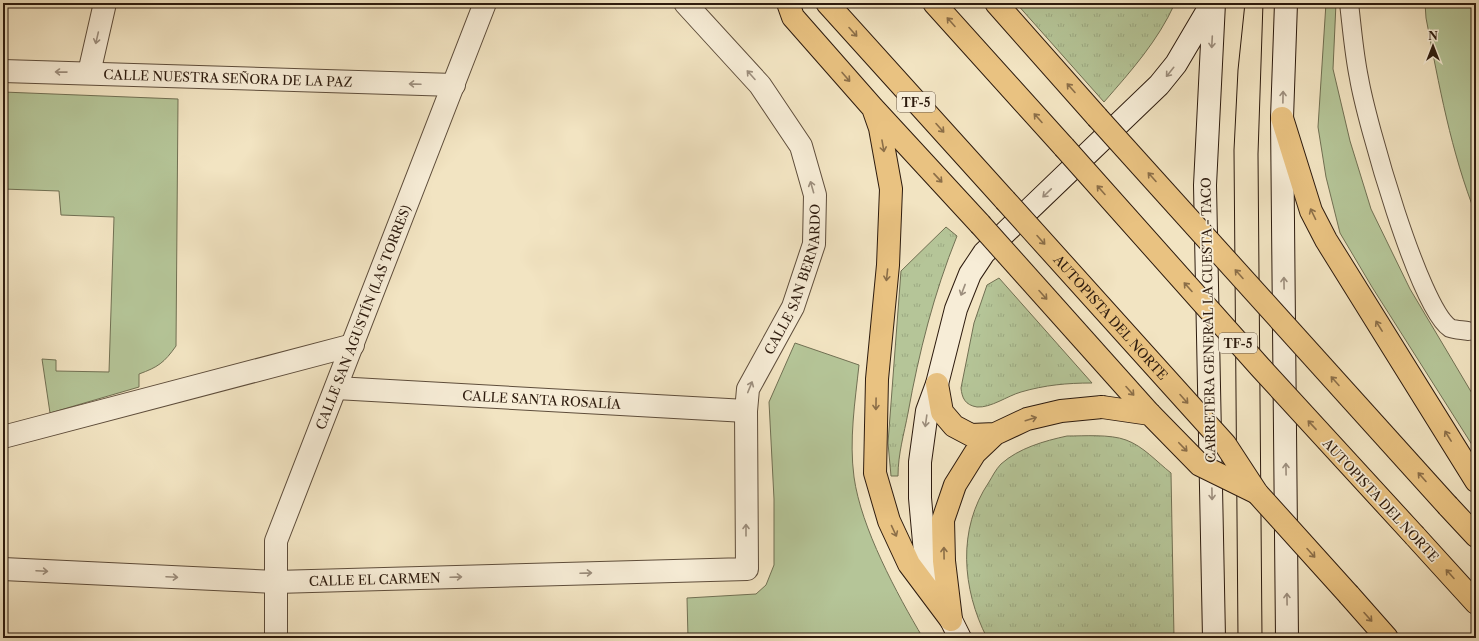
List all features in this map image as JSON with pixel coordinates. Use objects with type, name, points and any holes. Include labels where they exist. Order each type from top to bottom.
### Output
[{"type":"highway","points":[[788,3],[793,17],[1150,414],[1200,465],[1257,492]]},
{"type":"highway","name":"AUTOPISTA DEL NORTE","points":[[827,3],[1225,444],[1257,492],[1388,638]]},
{"type":"highway","name":"AUTOPISTA DEL NORTE","points":[[934,3],[1260,368],[1476,603]]},
{"type":"highway","points":[[996,3],[1097,117],[1476,536]]},
{"type":"highway","points":[[874,108],[880,128],[891,189],[888,265],[877,379],[875,473],[889,522],[909,564],[956,629]]},
{"type":"highway","points":[[1282,118],[1311,211],[1326,240],[1476,481]]},
{"type":"highway","points":[[937,384],[942,412],[954,426],[972,435],[995,434]]},
{"type":"highway","points":[[956,629],[944,561],[944,520],[955,485],[975,453],[995,434],[1027,419],[1061,411],[1102,407],[1150,414]]},
{"type":"street","points":[[89,73],[105,3]]},
{"type":"street","name":"CALLE SAN AGUSTÍN (LAS TORRES)","points":[[276,638],[276,541],[485,3]]},
{"type":"street","name":"CALLE SAN BERNARDO","points":[[685,3],[760,85],[801,146],[815,195],[814,244],[793,307],[748,389],[746,411],[747,569]]},
{"type":"street","points":[[956,629],[925,553],[920,498],[920,462],[927,411],[937,384],[956,308],[970,274],[984,253],[1159,85],[1176,64],[1213,3]]},
{"type":"street","name":"CARRETERA GENERAL LA CUESTA - TACO","points":[[1213,3],[1204,185],[1214,638]]},
{"type":"street","points":[[1286,3],[1282,118],[1287,638]]},
{"type":"street","name":"CALLE NUESTRA SEÑORA DE LA PAZ","points":[[3,71],[454,85]]},
{"type":"street","points":[[3,437],[353,345]]},
{"type":"street","name":"CALLE SANTA ROSALÍA","points":[[336,388],[746,411]]},
{"type":"street","name":"CALLE EL CARMEN","points":[[3,569],[276,582],[747,569]]},
{"type":"lane","points":[[1349,3],[1359,79],[1390,195],[1409,248],[1428,296],[1442,318],[1451,328],[1468,332]]},
{"type":"green space","points":[[1016,3],[1175,3],[1161,30],[1152,43],[1104,102]]},
{"type":"green space","points":[[1326,3],[1336,3],[1333,69],[1350,141],[1371,209],[1410,289],[1476,400],[1476,451],[1372,287],[1340,233],[1326,177],[1318,127]]},
{"type":"green space","points":[[1425,3],[1476,3],[1476,215],[1459,167],[1446,118],[1426,18]]},
{"type":"green space","points":[[3,92],[178,99],[176,346],[168,357],[160,364],[139,374],[139,387],[50,413],[42,359],[56,360],[56,371],[109,372],[114,217],[61,215],[59,191],[3,189]]},
{"type":"green space","points":[[946,227],[957,236],[941,279],[922,345],[899,460],[898,476],[891,476],[888,443],[901,271]]},
{"type":"green space","points":[[999,278],[1092,383],[1047,386],[1021,392],[988,406],[982,407],[973,406],[967,403],[962,395],[961,388],[974,323],[987,285]]},
{"type":"green space","points":[[795,343],[859,365],[853,421],[852,449],[854,477],[858,497],[872,539],[881,560],[923,638],[688,638],[687,598],[756,594],[766,585],[774,565],[774,499],[769,402]]},
{"type":"green space","points":[[1067,436],[1105,436],[1126,440],[1144,450],[1171,473],[1174,638],[987,638],[972,600],[968,580],[968,539],[972,519],[979,500],[997,468],[1008,458],[1032,446]]},
{"type":"tram line","points":[[1238,638],[1234,150],[1238,70],[1245,3]]},
{"type":"tram line","points":[[1262,638],[1258,154],[1263,3]]}]
